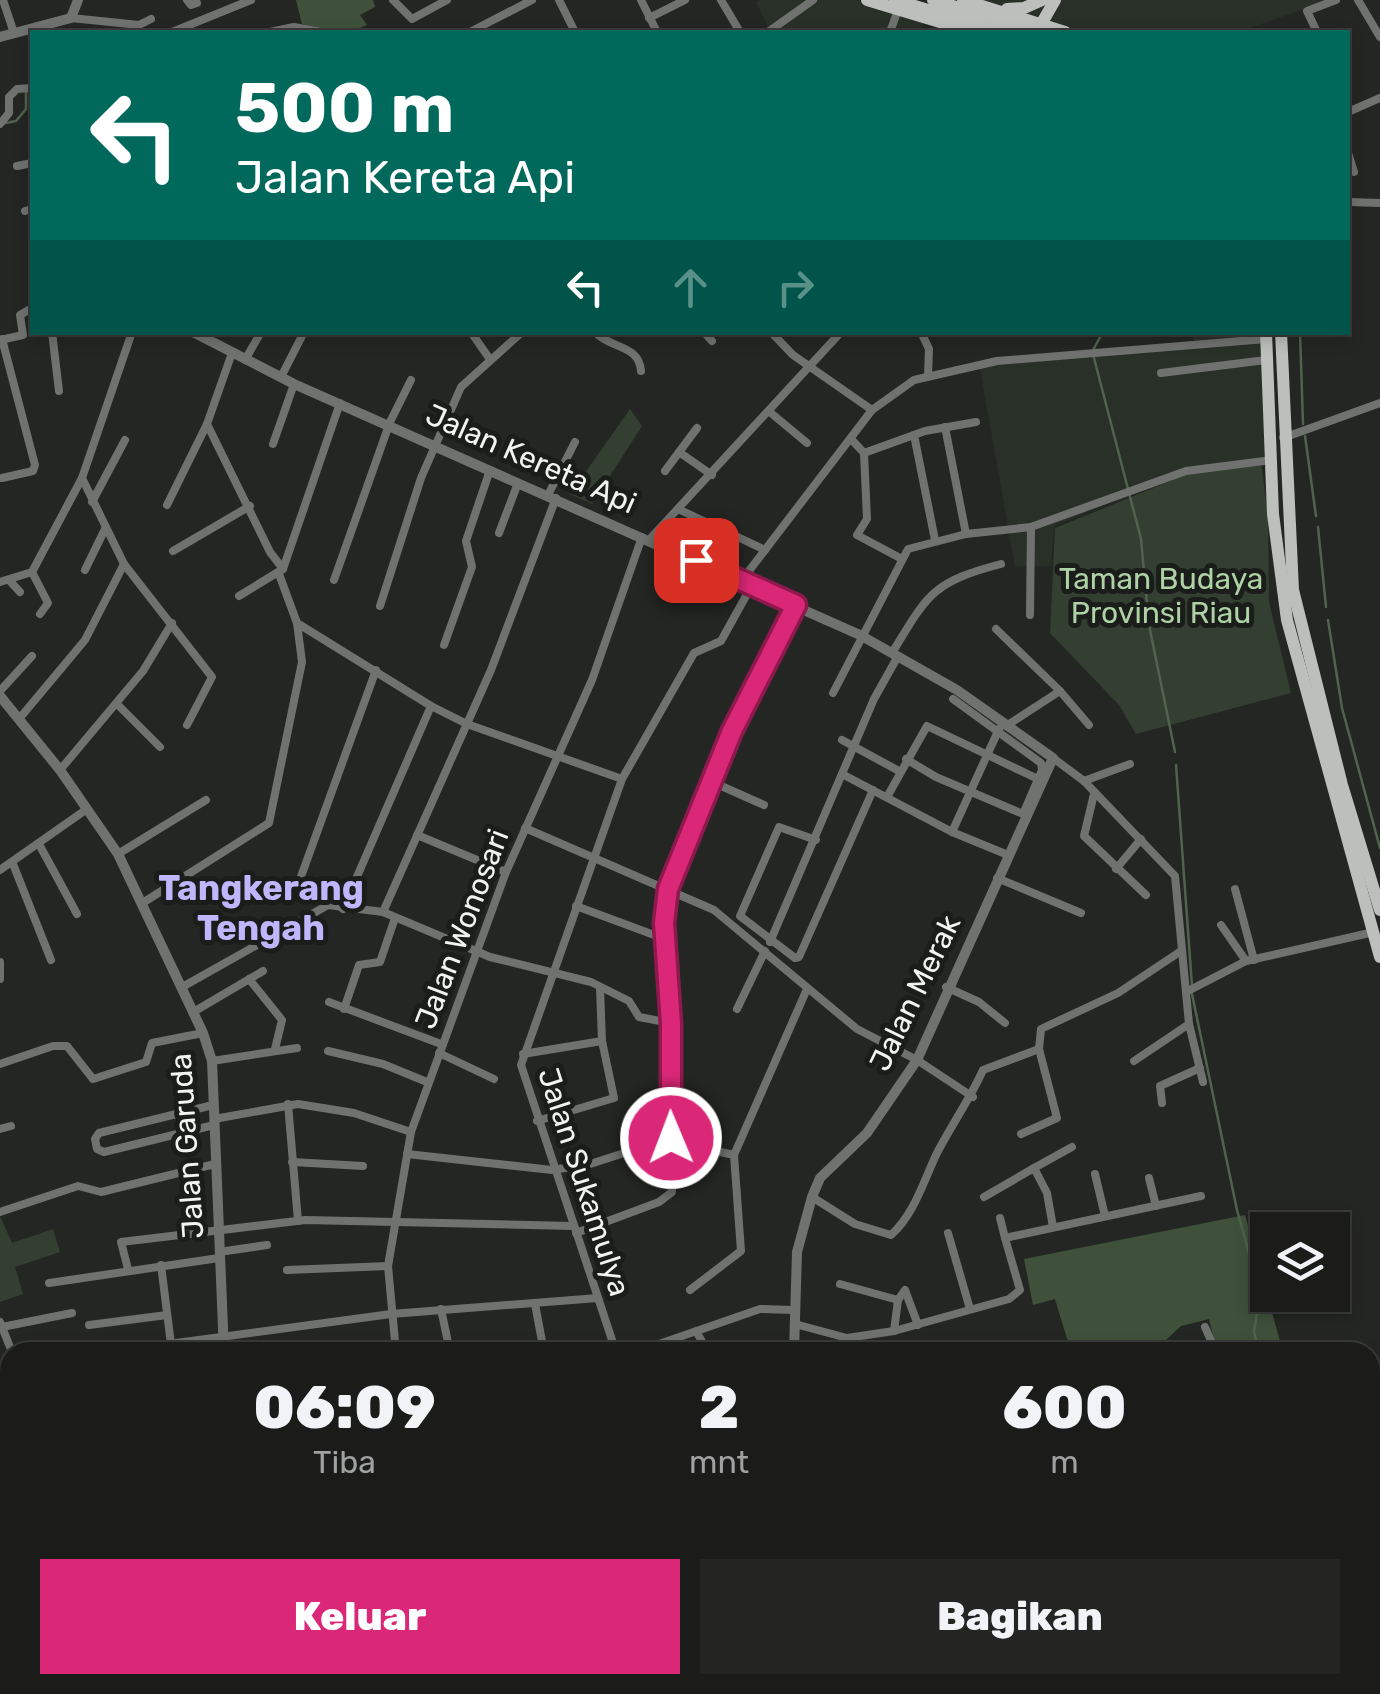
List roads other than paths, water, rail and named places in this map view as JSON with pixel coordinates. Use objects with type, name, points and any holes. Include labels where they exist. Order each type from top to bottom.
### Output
[{"type":"main road","points":[[867,0],[993,30]]},
{"type":"main road","points":[[934,0],[1034,28]]},
{"type":"main road","points":[[956,27],[982,30],[990,24],[989,16],[970,9],[964,0]]},
{"type":"main road","points":[[964,0],[1024,8],[1043,0]]},
{"type":"main road","points":[[1034,28],[1043,0]]},
{"type":"main road","points":[[1034,28],[1055,0]]},
{"type":"main road","points":[[1063,0],[1056,16],[1063,30]]},
{"type":"main road","points":[[986,4],[1034,28]]},
{"type":"main road","points":[[897,5],[966,30]]},
{"type":"main road","points":[[1281,335],[1289,556],[1299,617],[1380,910]]},
{"type":"main road","points":[[1266,336],[1273,514],[1287,620],[1380,958]]},
{"type":"street","points":[[2,0],[14,33]]},
{"type":"street","points":[[69,30],[78,0]]},
{"type":"street","points":[[176,30],[227,6],[251,0]]},
{"type":"street","points":[[393,0],[412,19],[447,0]]},
{"type":"street","points":[[474,30],[532,0]]},
{"type":"street","points":[[560,0],[574,30]]},
{"type":"street","points":[[641,0],[656,30]]},
{"type":"street","points":[[650,18],[686,0]]},
{"type":"street","points":[[721,0],[739,30]]},
{"type":"street","points":[[771,30],[813,0]]},
{"type":"street","points":[[1316,30],[1307,11],[1336,0]]},
{"type":"street","points":[[1358,0],[1380,37]]},
{"type":"street","points":[[891,30],[897,5]]},
{"type":"street","points":[[0,37],[71,18],[139,25],[151,19]]},
{"type":"street","points":[[278,30],[294,26],[313,30]]},
{"type":"street","points":[[0,124],[9,113],[8,97],[18,89],[30,88]]},
{"type":"street","points":[[1350,110],[1380,98]]},
{"type":"street","points":[[1350,159],[1354,172]]},
{"type":"street","points":[[17,166],[30,164]]},
{"type":"street","points":[[1350,202],[1380,203]]},
{"type":"street","points":[[2,478],[33,471],[35,465],[1,340],[23,335],[20,314],[30,309]]},
{"type":"street","points":[[52,335],[59,391]]},
{"type":"street","points":[[5,581],[32,572],[82,478],[131,335]]},
{"type":"street","name":"Jalan Kereta Api","points":[[197,335],[294,384],[390,422],[860,635],[1052,758]]},
{"type":"street","points":[[210,344],[217,335]]},
{"type":"street","points":[[245,360],[259,335]]},
{"type":"street","points":[[281,377],[302,335]]},
{"type":"street","points":[[474,335],[489,358]]},
{"type":"street","points":[[380,606],[436,445],[461,387],[518,335]]},
{"type":"street","points":[[598,335],[627,348],[639,360],[641,371]]},
{"type":"street","points":[[707,335],[712,341]]},
{"type":"street","points":[[775,335],[872,410]]},
{"type":"street","points":[[646,538],[680,510],[772,413],[839,335]]},
{"type":"street","points":[[922,335],[930,349],[928,375]]},
{"type":"street","name":"Jalan Sukamulya","points":[[613,1342],[520,1065],[622,779],[694,653],[721,641],[765,550],[872,410],[901,387],[928,375],[998,362],[1266,336]]},
{"type":"street","points":[[167,505],[208,424],[232,354]]},
{"type":"street","points":[[1161,373],[1266,360]]},
{"type":"street","points":[[334,580],[390,422],[411,380]]},
{"type":"street","points":[[273,444],[294,384]]},
{"type":"street","points":[[1284,438],[1380,402]]},
{"type":"street","points":[[239,596],[281,572],[340,403]]},
{"type":"street","points":[[772,413],[807,443]]},
{"type":"street","points":[[864,454],[914,435],[976,422]]},
{"type":"street","points":[[144,902],[268,823],[302,662],[297,624],[281,572],[208,424]]},
{"type":"street","points":[[665,471],[697,428]]},
{"type":"street","points":[[945,428],[966,534]]},
{"type":"street","points":[[914,435],[935,540]]},
{"type":"street","points":[[851,439],[864,454],[867,519],[858,536],[900,558]]},
{"type":"street","points":[[92,502],[124,440]]},
{"type":"street","points":[[384,912],[467,724],[575,442]]},
{"type":"street","points":[[679,452],[712,475]]},
{"type":"street","points":[[833,692],[908,549],[966,534],[1030,527],[1216,464],[1272,460]]},
{"type":"street","points":[[444,646],[472,567],[466,541],[490,470]]},
{"type":"street","points":[[82,478],[124,564],[220,686]]},
{"type":"street","points":[[499,533],[518,482]]},
{"type":"street","points":[[173,551],[250,506]]},
{"type":"street","points":[[680,510],[765,550]]},
{"type":"street","points":[[1030,527],[1030,615]]},
{"type":"street","points":[[86,570],[105,529]]},
{"type":"street","name":"Jalan Wonosari","points":[[395,1342],[388,1266],[411,1132],[426,1082],[506,872],[592,680],[646,538]]},
{"type":"street","points":[[18,720],[85,640],[124,564]]},
{"type":"street","points":[[770,942],[895,654],[922,604],[956,576],[1000,564]]},
{"type":"street","points":[[32,572],[48,603],[40,614]]},
{"type":"street","points":[[5,581],[20,592]]},
{"type":"street","points":[[128,1270],[121,1242],[298,1221],[395,1220],[574,1230],[668,1197],[673,1188],[671,1024],[665,939],[668,889],[710,781],[796,605]]},
{"type":"street","points":[[60,770],[116,704],[172,622]]},
{"type":"street","points":[[297,624],[467,724],[622,779]]},
{"type":"street","points":[[996,629],[1060,691],[1089,726]]},
{"type":"street","points":[[0,694],[32,656]]},
{"type":"street","points":[[376,670],[299,882],[328,905],[384,912],[476,950],[600,988],[629,1001],[639,1017],[671,1024]]},
{"type":"street","points":[[187,725],[212,677]]},
{"type":"street","points":[[952,832],[1003,727],[1060,691]]},
{"type":"street","name":"Jalan Garuda","points":[[0,694],[60,770],[118,854],[203,1032],[212,1061],[223,1342]]},
{"type":"street","points":[[906,759],[1024,814],[1042,768],[1036,756],[1003,727],[954,699]]},
{"type":"street","points":[[116,704],[160,747]]},
{"type":"street","points":[[343,909],[431,706]]},
{"type":"street","points":[[887,798],[927,726],[1038,779]]},
{"type":"street","points":[[842,740],[900,771]]},
{"type":"street","points":[[1052,758],[1084,782],[1176,878],[1189,1024],[1203,1082]]},
{"type":"street","name":"Jalan Merak","points":[[795,1342],[796,1252],[820,1178],[867,1133],[917,1060],[946,987],[1052,758]]},
{"type":"street","points":[[1084,782],[1130,764]]},
{"type":"street","points":[[842,774],[952,832],[1008,854]]},
{"type":"street","points":[[710,781],[764,805]]},
{"type":"street","points":[[816,840],[779,827],[740,916],[770,942],[799,957],[872,790]]},
{"type":"street","points":[[1094,794],[1084,836],[1146,895]]},
{"type":"street","points":[[118,854],[206,800]]},
{"type":"street","points":[[0,870],[40,846],[87,809]]},
{"type":"street","points":[[524,828],[714,910],[858,1029],[917,1060],[973,1097]]},
{"type":"street","points":[[417,834],[506,872]]},
{"type":"street","points":[[1116,870],[1141,839]]},
{"type":"street","points":[[40,846],[77,914]]},
{"type":"street","points":[[13,864],[50,960]]},
{"type":"street","points":[[997,878],[1081,914]]},
{"type":"street","points":[[1235,889],[1250,960]]},
{"type":"street","points":[[184,986],[328,905]]},
{"type":"street","points":[[576,906],[665,939]]},
{"type":"street","points":[[344,1009],[359,965],[380,962],[395,918]]},
{"type":"street","points":[[1221,925],[1250,960]]},
{"type":"street","points":[[1186,992],[1250,960],[1374,932]]},
{"type":"street","points":[[737,1009],[765,951]]},
{"type":"street","points":[[1021,1134],[1057,1118],[1039,1049],[1042,1028],[1118,993],[1181,951]]},
{"type":"street","points":[[0,962],[0,979]]},
{"type":"street","points":[[195,1011],[263,972]]},
{"type":"street","points":[[250,980],[282,1020],[275,1048]]},
{"type":"street","points":[[946,987],[979,1002],[1005,1023]]},
{"type":"street","points":[[537,1121],[614,1098],[602,1041],[600,988]]},
{"type":"street","points":[[690,1290],[741,1251],[734,1156],[807,988]]},
{"type":"street","points":[[329,1002],[440,1049],[494,1079]]},
{"type":"street","points":[[1134,1062],[1189,1024]]},
{"type":"street","points":[[0,1064],[53,1046],[67,1046],[93,1078],[146,1062],[152,1042],[203,1032]]},
{"type":"street","points":[[523,1054],[602,1041]]},
{"type":"street","points":[[212,1061],[275,1048],[297,1048]]},
{"type":"street","points":[[812,1197],[855,1224],[891,1235],[907,1215],[939,1149],[973,1097],[986,1068],[1039,1049]]},
{"type":"street","points":[[328,1051],[383,1064],[426,1082]]},
{"type":"street","points":[[1162,1103],[1160,1086],[1200,1068]]},
{"type":"street","points":[[214,1105],[99,1132],[94,1138],[97,1149],[104,1152],[288,1104],[354,1113],[411,1132]]},
{"type":"street","points":[[288,1104],[298,1221]]},
{"type":"street","points":[[0,1130],[11,1126]]},
{"type":"street","points":[[407,1154],[552,1170],[590,1164],[671,1138]]},
{"type":"street","points":[[984,1197],[1072,1147]]},
{"type":"street","points":[[672,1155],[708,1149],[734,1156]]},
{"type":"street","points":[[292,1162],[363,1166]]},
{"type":"street","points":[[0,1212],[78,1186],[101,1192],[215,1164]]},
{"type":"street","points":[[1034,1168],[1047,1192],[1054,1227]]},
{"type":"street","points":[[1095,1174],[1105,1216]]},
{"type":"street","points":[[1149,1178],[1156,1206]]},
{"type":"street","points":[[1005,1238],[1202,1196]]},
{"type":"street","points":[[796,1324],[847,1338],[894,1332],[1008,1298],[1020,1290],[1000,1218]]},
{"type":"street","points":[[948,1233],[970,1309]]},
{"type":"street","points":[[49,1284],[267,1245]]},
{"type":"street","points":[[161,1265],[171,1342]]},
{"type":"street","points":[[288,1270],[388,1266]]},
{"type":"street","points":[[840,1284],[898,1300]]},
{"type":"street","points":[[894,1332],[902,1291],[908,1291],[918,1325]]},
{"type":"street","points":[[188,1342],[392,1314],[598,1298]]},
{"type":"street","points":[[535,1304],[542,1342]]},
{"type":"street","points":[[441,1309],[448,1342]]},
{"type":"street","points":[[665,1342],[760,1310],[794,1310]]},
{"type":"street","points":[[4,1342],[1,1325],[72,1312]]},
{"type":"street","points":[[89,1325],[167,1315]]},
{"type":"street","points":[[1206,1327],[1212,1342]]},
{"type":"street","points":[[696,1331],[702,1342]]},
{"type":"waterway","points":[[6,123],[16,121],[26,109],[26,93]]},
{"type":"waterway","points":[[1093,350],[1101,335]]},
{"type":"waterway","points":[[1300,335],[1303,424]]},
{"type":"waterway","points":[[1094,358],[1141,539],[1149,625],[1175,752]]},
{"type":"waterway","points":[[1305,436],[1316,516]]},
{"type":"waterway","points":[[1318,527],[1326,607]]},
{"type":"waterway","points":[[1328,620],[1342,708],[1380,848]]},
{"type":"waterway","points":[[1176,765],[1192,986]]},
{"type":"waterway","points":[[1192,994],[1237,1210],[1260,1293],[1254,1332],[1256,1342]]},
{"type":"district","name":"Tangkerang Tengah","points":[[261,908]]},
{"type":"park label","name":"Taman Budaya Provinsi Riau","points":[[1161,596]]}]
